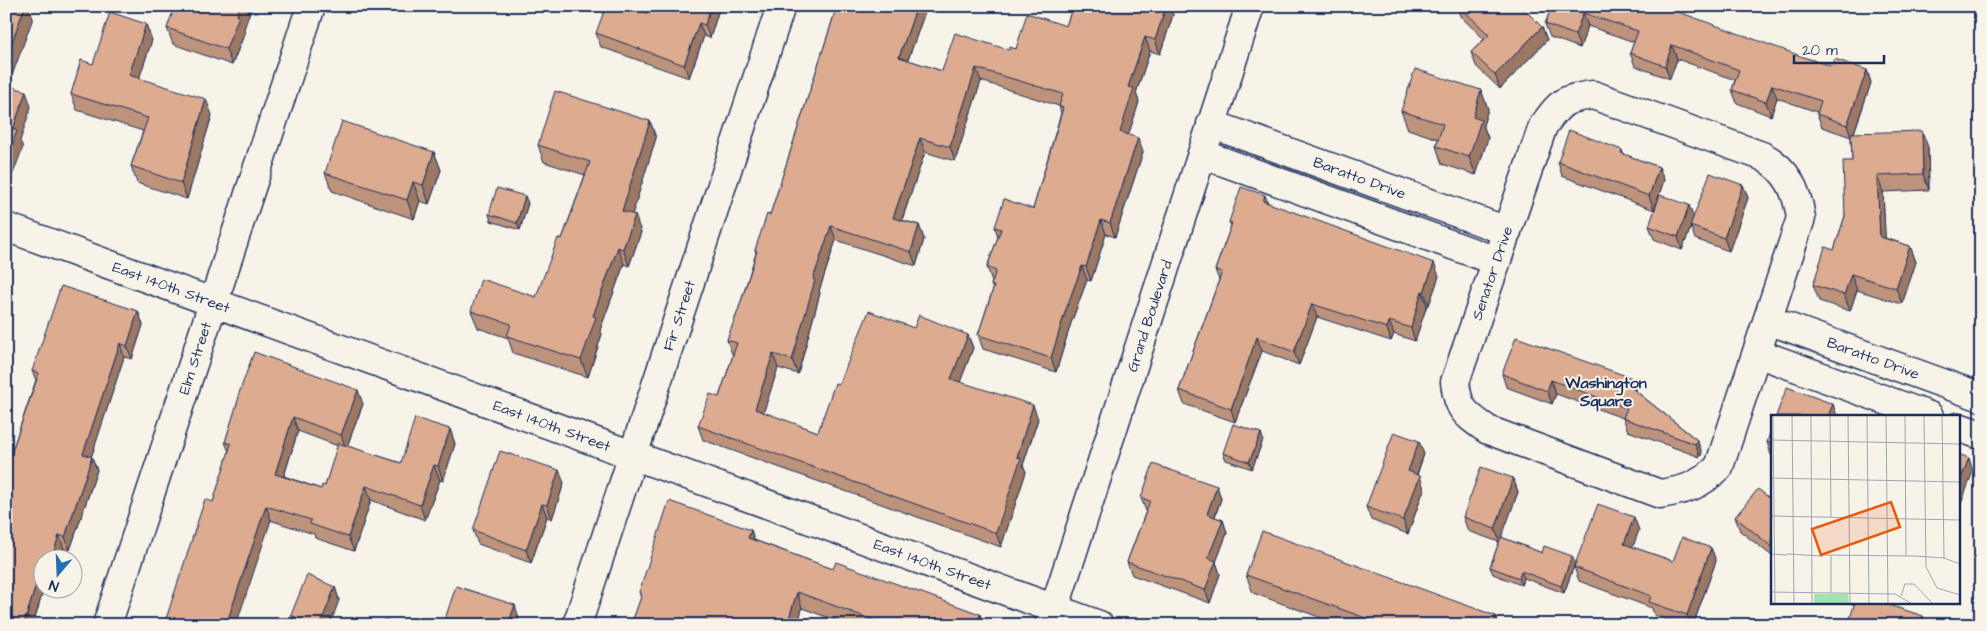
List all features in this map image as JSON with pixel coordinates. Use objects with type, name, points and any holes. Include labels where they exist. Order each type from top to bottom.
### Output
[{"type":"street","name":"Elm Street","points":[[107,625],[311,6]]},
{"type":"street","name":"Fir Street","points":[[577,625],[781,6]]},
{"type":"street","name":"Grand Boulevard","points":[[1052,617],[1250,6]]},
{"type":"street","name":"Senator Drive","points":[[1593,95],[1762,156],[1774,162],[1786,175],[1798,199],[1801,218],[1719,467],[1708,478],[1688,490],[1660,494],[1488,430],[1472,418],[1457,402],[1455,382],[1507,231],[1543,126],[1558,106],[1569,98],[1593,95]]},
{"type":"street","name":"Baratto Drive","points":[[1211,124],[1507,231]]},
{"type":"street","name":"Baratto Drive","points":[[1202,154],[1496,261]]},
{"type":"street","name":"East 140th Street","points":[[6,227],[634,455],[1052,617],[1099,625]]},
{"type":"street","name":"Baratto Drive","points":[[1768,320],[1981,397]]},
{"type":"street","points":[[1757,353],[1926,415]]},
{"type":"street","points":[[1960,428],[1981,435]]},
{"type":"building","points":[[6,6],[25,6],[6,59]]},
{"type":"building","points":[[175,6],[240,6],[237,15],[239,16],[226,49],[167,28]]},
{"type":"building","points":[[606,6],[627,6],[647,13],[649,6],[711,6],[705,25],[699,23],[684,65],[596,33]]},
{"type":"building","points":[[837,6],[917,6],[899,57],[942,71],[955,33],[1009,50],[1010,47],[1016,49],[1027,13],[1066,26],[1073,6],[1166,6],[1155,40],[1145,37],[1128,87],[1134,88],[1120,132],[1138,138],[1110,223],[1101,220],[1086,267],[1082,266],[1066,309],[1051,358],[978,335],[994,286],[991,285],[996,271],[987,267],[1001,229],[995,227],[1004,199],[1033,209],[1063,108],[1059,106],[1063,94],[976,68],[950,147],[920,138],[893,218],[919,225],[911,252],[831,226],[813,279],[815,280],[792,360],[773,354],[755,409],[818,432],[835,383],[839,384],[869,311],[914,328],[919,315],[968,335],[951,379],[1033,405],[1017,457],[1021,458],[996,533],[698,426],[710,394],[719,397],[737,343],[727,340],[739,308],[767,214],[770,215]]},
{"type":"building","points":[[1459,6],[1521,6],[1542,27],[1495,75],[1471,52],[1489,35]]},
{"type":"building","points":[[1552,6],[1662,6],[1809,59],[1832,66],[1835,59],[1867,70],[1847,125],[1817,114],[1821,101],[1772,85],[1766,102],[1732,90],[1739,70],[1672,45],[1665,66],[1630,53],[1638,31],[1583,13],[1575,35],[1545,24]]},
{"type":"building","points":[[110,12],[146,24],[129,75],[206,99],[181,183],[131,166],[148,118],[71,94],[81,60],[93,64]]},
{"type":"building","points":[[1415,69],[1481,90],[1473,117],[1481,120],[1469,157],[1436,146],[1443,124],[1401,111]]},
{"type":"building","points":[[6,85],[26,91],[13,129],[17,131],[6,159]]},
{"type":"building","points":[[555,91],[650,121],[622,211],[635,215],[623,249],[618,247],[593,316],[596,317],[581,360],[507,336],[511,324],[471,311],[481,279],[536,297],[558,238],[562,239],[590,162],[538,145]]},
{"type":"building","points":[[342,121],[434,152],[423,185],[413,182],[407,200],[325,173]]},
{"type":"building","points":[[1569,130],[1622,150],[1621,153],[1659,167],[1649,196],[1558,162]]},
{"type":"building","points":[[1922,131],[1923,174],[1877,176],[1880,237],[1910,246],[1896,288],[1851,274],[1844,295],[1813,285],[1825,247],[1834,250],[1845,216],[1843,161],[1852,161],[1851,133]]},
{"type":"building","points":[[1710,173],[1743,185],[1724,238],[1690,226]]},
{"type":"building","points":[[1241,187],[1265,195],[1263,201],[1434,263],[1424,292],[1422,291],[1411,328],[1389,321],[1387,328],[1312,304],[1294,352],[1257,337],[1231,409],[1179,390],[1222,272],[1215,270],[1232,223],[1229,222]]},
{"type":"building","points":[[497,188],[525,196],[517,223],[489,214]]},
{"type":"building","points":[[1660,195],[1689,205],[1678,237],[1649,226]]},
{"type":"building","points":[[61,286],[138,311],[127,346],[120,343],[83,454],[92,457],[65,537],[59,535],[55,548],[32,548],[32,598],[24,624],[6,619],[6,468],[39,373],[32,371]]},
{"type":"building","points":[[1516,337],[1632,378],[1628,385],[1697,440],[1695,444],[1623,418],[1627,408],[1551,380],[1547,391],[1502,374]]},
{"type":"building","points":[[254,352],[358,390],[341,435],[293,417],[275,474],[321,489],[322,485],[325,486],[338,443],[401,463],[415,418],[450,429],[438,466],[434,465],[420,505],[366,486],[348,537],[310,524],[311,520],[266,506],[226,625],[164,625],[205,499],[213,502],[231,444],[225,442],[238,396]]},
{"type":"building","points":[[1787,387],[1833,404],[1828,415],[1776,415]]},
{"type":"building","points":[[1233,424],[1261,433],[1249,462],[1223,453]]},
{"type":"building","points":[[1771,430],[1771,444],[1767,442]]},
{"type":"building","points":[[1394,432],[1419,441],[1408,471],[1420,476],[1403,520],[1366,507]]},
{"type":"building","points":[[500,451],[559,470],[547,505],[542,504],[526,550],[473,530]]},
{"type":"building","points":[[1960,455],[1969,458],[1960,481]]},
{"type":"building","points":[[1153,464],[1217,486],[1207,514],[1223,520],[1208,558],[1216,561],[1205,590],[1127,562],[1150,501],[1141,498]]},
{"type":"building","points":[[1481,467],[1513,478],[1495,529],[1463,517]]},
{"type":"building","points":[[1758,489],[1771,499],[1771,546],[1735,517]]},
{"type":"building","points":[[669,501],[751,530],[748,538],[833,569],[836,562],[980,614],[977,625],[887,625],[797,592],[787,625],[631,625],[642,594],[639,592]]},
{"type":"building","points":[[1598,504],[1634,517],[1624,544],[1673,561],[1682,537],[1711,548],[1687,615],[1649,602],[1651,596],[1574,567]]},
{"type":"building","points":[[1262,531],[1496,616],[1492,625],[1385,625],[1246,575]]},
{"type":"building","points":[[1501,537],[1542,553],[1544,546],[1572,556],[1561,586],[1521,571],[1519,578],[1490,567]]},
{"type":"building","points":[[307,575],[335,587],[320,625],[293,625],[296,617],[291,615]]},
{"type":"building","points":[[456,586],[515,605],[508,625],[443,625]]},
{"type":"building","points":[[1854,604],[1886,604],[1923,616],[1920,625],[1848,625]]},
{"type":"building","points":[[384,619],[404,625],[382,625]]},
{"type":"district","name":"Washington Square","points":[[1606,391]]}]
